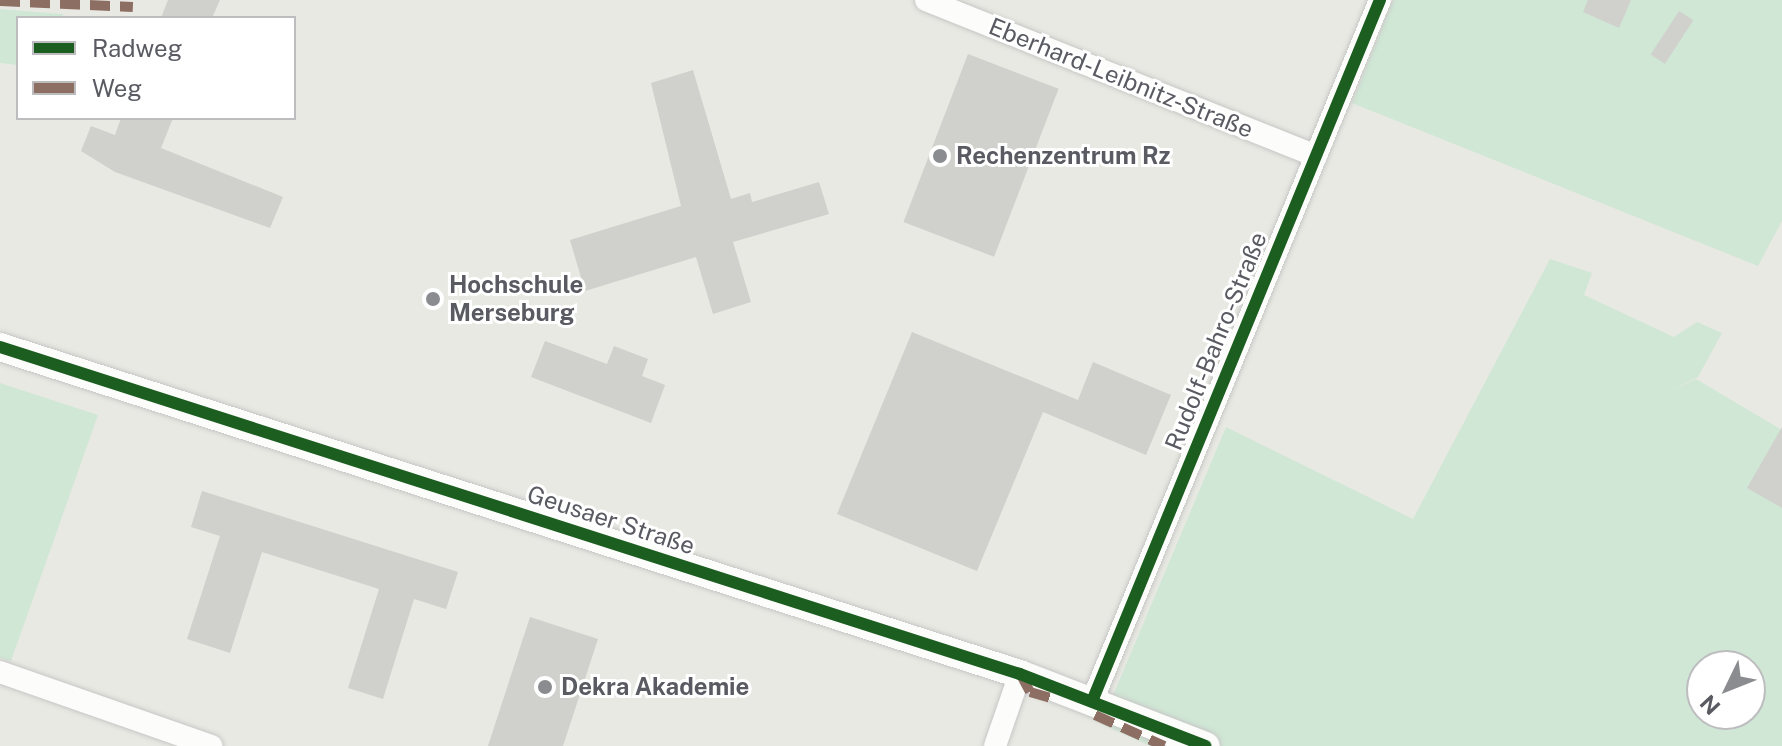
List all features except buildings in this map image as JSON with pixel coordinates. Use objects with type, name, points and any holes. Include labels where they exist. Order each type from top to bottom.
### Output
[{"type":"street","name":"Eberhard-Leibnitz-Straße","points":[[926,0],[1316,156]]},
{"type":"street","name":"Rudolf-Bahro-Straße","points":[[1093,699],[1380,0]]},
{"type":"street","name":"Geusaer Straße","points":[[0,347],[1020,674],[1093,699],[1206,746]]},
{"type":"street","points":[[0,672],[211,746]]},
{"type":"street","points":[[995,746],[1020,674]]},
{"type":"green space","points":[[1393,0],[1782,0],[1782,221],[1758,266],[1352,103]]},
{"type":"green space","points":[[0,9],[63,14],[16,16],[16,65],[0,63]]},
{"type":"green space","points":[[1550,259],[1592,273],[1584,295],[1674,337],[1697,322],[1722,333],[1698,377],[1670,391],[1696,379],[1782,430],[1782,746],[1150,746],[1101,724],[1226,427],[1413,519]]},
{"type":"green space","points":[[0,383],[98,415],[11,661],[0,658]]},
{"type":"marked path","points":[[0,1],[133,7]]},
{"type":"marked path","points":[[1021,675],[1030,692],[1058,700]]},
{"type":"marked path","points":[[1095,715],[1164,746]]},
{"type":"cycle path","points":[[1093,699],[1380,0]]},
{"type":"cycle path","points":[[0,347],[1020,674],[1206,746]]},
{"type":"place","name":"Rechenzentrum Rz","points":[[940,156]]},
{"type":"place","name":"Hochschule Merseburg","points":[[433,299]]},
{"type":"place","name":"Dekra Akademie","points":[[545,687]]}]
